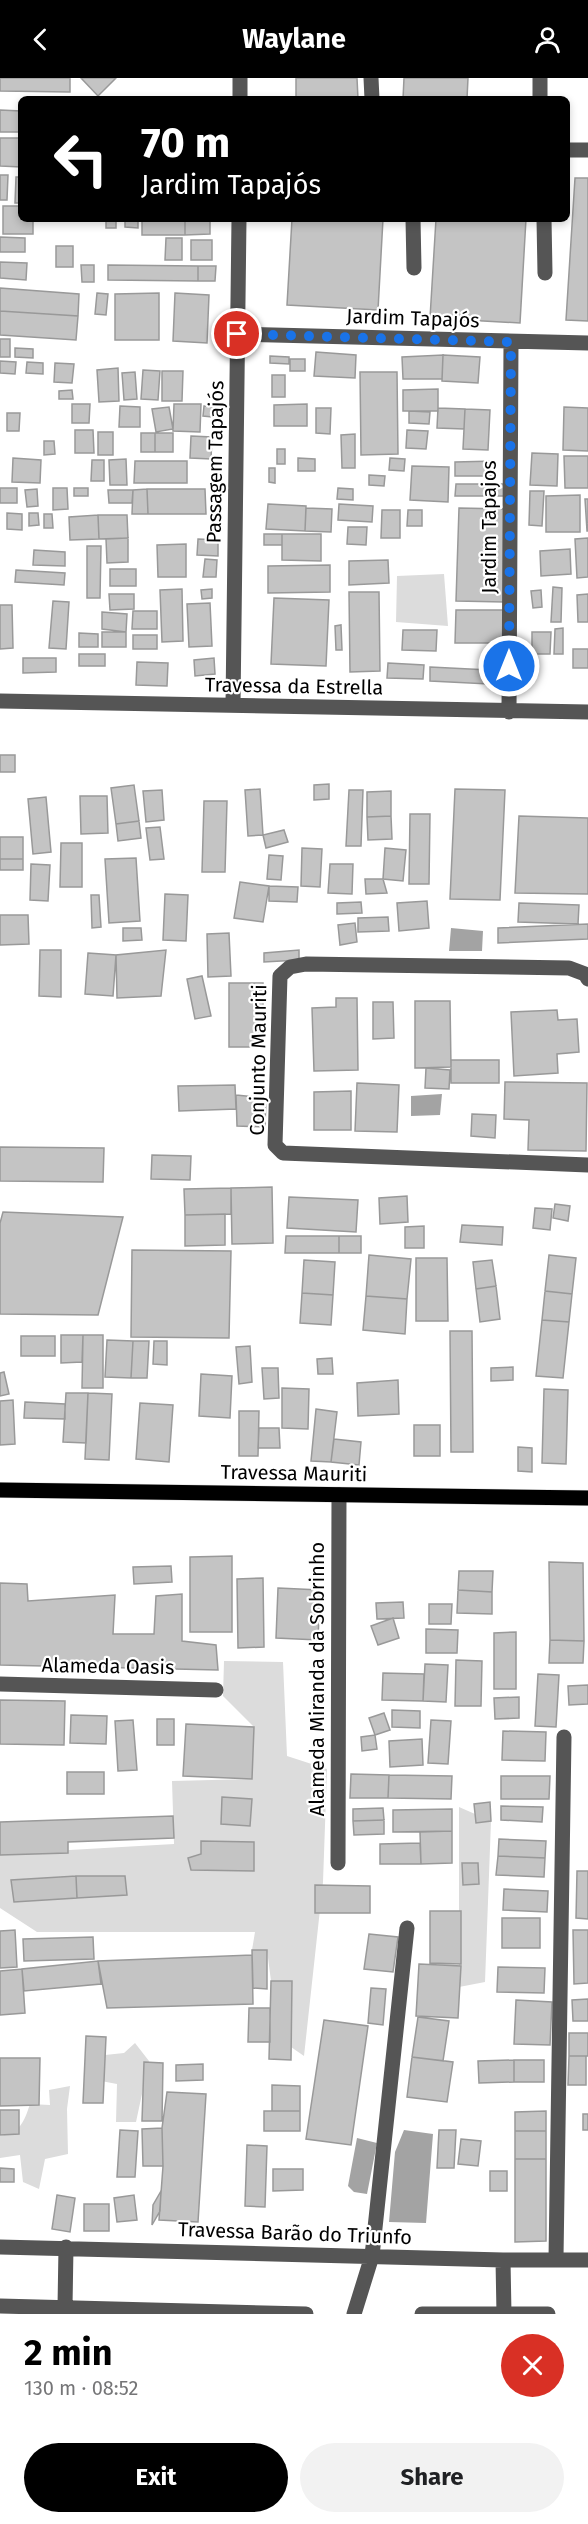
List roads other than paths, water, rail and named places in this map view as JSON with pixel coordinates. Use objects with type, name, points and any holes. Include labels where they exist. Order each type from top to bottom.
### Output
[{"type":"main road","name":"Travessa Mauriti","points":[[0,1490],[588,1498]]},
{"type":"street","points":[[240,78],[240,96]]},
{"type":"street","points":[[371,78],[372,96]]},
{"type":"street","points":[[540,78],[540,96]]},
{"type":"street","points":[[570,150],[588,150]]},
{"type":"street","name":"Passagem Tapajós","points":[[232,705],[239,222]]},
{"type":"street","points":[[413,222],[414,268]]},
{"type":"street","points":[[544,222],[545,273]]},
{"type":"street","name":"Jardim Tapajós","points":[[237,334],[588,343]]},
{"type":"street","name":"Jardim Tapajos","points":[[509,712],[511,342]]},
{"type":"street","name":"Travessa da Estrella","points":[[0,701],[588,712]]},
{"type":"street","name":"Conjunto Mauriti","points":[[588,979],[585,974],[569,968],[306,964],[290,967],[280,976],[276,1145],[283,1153],[588,1165]]},
{"type":"street","name":"Alameda Miranda da Sobrinho","points":[[338,1863],[339,1495]]},
{"type":"street","name":"Alameda Oasis","points":[[0,1684],[216,1690]]},
{"type":"street","points":[[556,2258],[564,1737]]},
{"type":"street","points":[[354,2314],[372,2256],[407,1928]]},
{"type":"street","name":"Travessa Barão do Triunfo","points":[[0,2247],[503,2260],[556,2258],[588,2260]]},
{"type":"street","points":[[64,2307],[66,2247]]},
{"type":"street","points":[[503,2260],[504,2313]]},
{"type":"street","points":[[0,2306],[306,2314]]},
{"type":"street","points":[[422,2314],[548,2314]]}]
